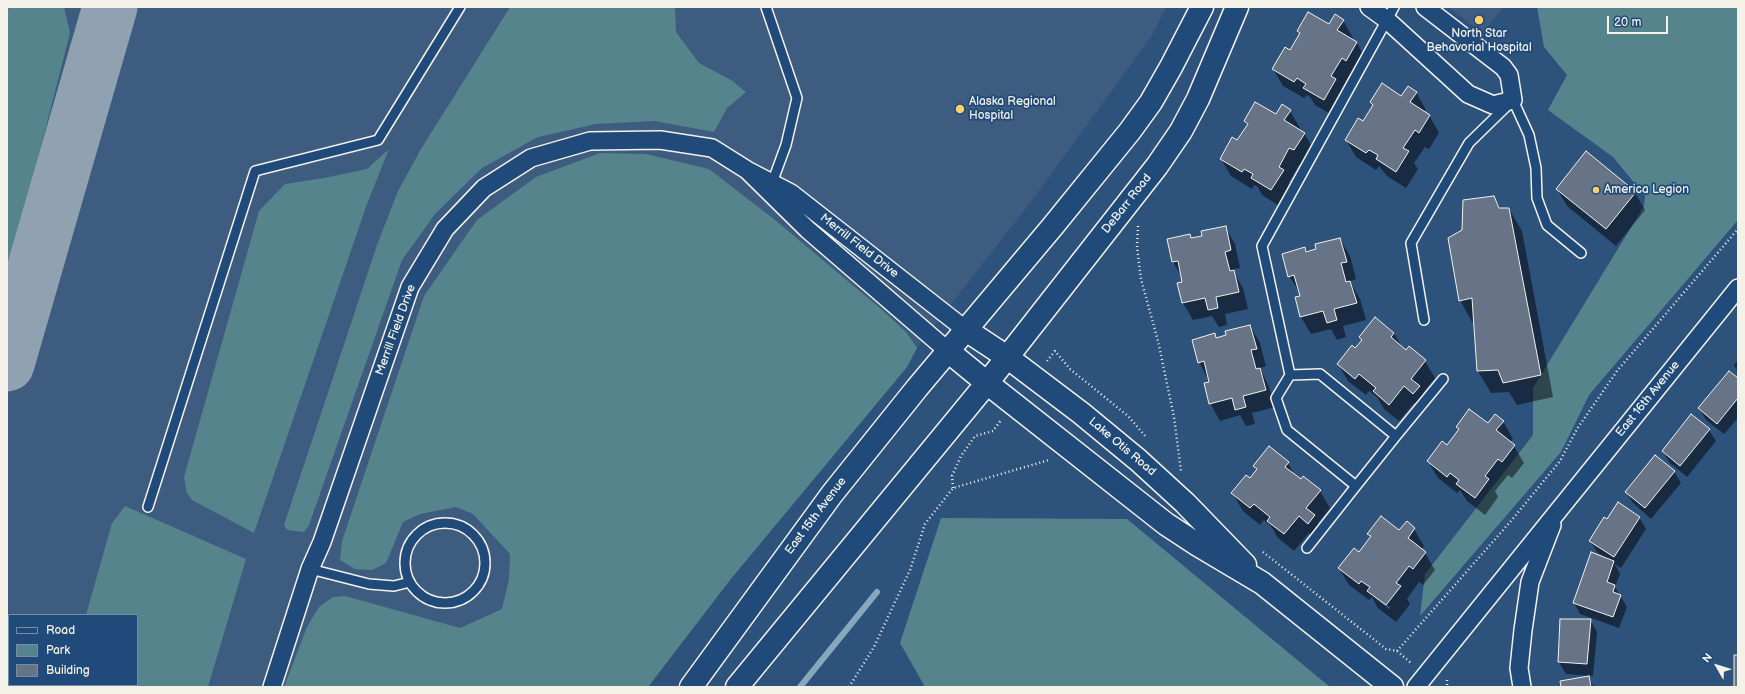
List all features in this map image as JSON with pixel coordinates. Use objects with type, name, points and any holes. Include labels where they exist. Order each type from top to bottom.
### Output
[{"type":"main road","points":[[948,351],[1053,226],[1130,131],[1151,102],[1172,67],[1202,7]]},
{"type":"main road","name":"DeBarr Road","points":[[986,383],[1157,166],[1181,131],[1198,99],[1237,7]]},
{"type":"main road","name":"Lake Otis Road","points":[[966,330],[1007,357],[1081,413],[1138,460],[1185,503],[1262,583],[1392,687]]},
{"type":"main road","name":"Lake Otis Road","points":[[948,351],[986,383],[1166,524],[1262,583]]},
{"type":"main road","name":"East 15th Avenue","points":[[691,687],[832,494],[948,351]]},
{"type":"main road","points":[[737,687],[986,383]]},
{"type":"street","points":[[1369,7],[1391,13],[1468,94],[1492,104],[1513,100],[1509,75],[1503,67],[1425,7]]},
{"type":"street","name":"Merrill Field Drive","points":[[272,687],[310,569],[322,542],[410,287],[445,229],[484,188],[531,158],[590,141],[660,140],[712,148],[747,170],[791,193],[966,330]]},
{"type":"street","name":"Merrill Field Drive","points":[[747,170],[808,230],[948,351]]},
{"type":"street","name":"East 16th Avenue","points":[[1421,681],[1738,288]]},
{"type":"street","name":"East 16th Avenue","points":[[1522,687],[1519,668],[1530,582],[1558,510]]},
{"type":"lane","points":[[148,507],[255,171],[378,140],[460,7]]},
{"type":"lane","points":[[766,7],[796,98],[786,145],[772,183]]},
{"type":"lane","points":[[1356,486],[1287,430],[1276,398],[1290,375],[1262,246],[1391,13]]},
{"type":"lane","points":[[1424,320],[1411,243],[1469,143],[1513,100],[1529,135],[1536,168],[1537,198],[1547,226],[1581,253]]},
{"type":"lane","points":[[1290,375],[1320,374],[1396,436]]},
{"type":"lane","points":[[1307,548],[1396,436],[1444,379]]},
{"type":"lane","points":[[442,523],[462,527],[474,535],[482,547],[486,560],[484,574],[479,586],[465,599],[447,604],[434,602],[418,593],[410,582],[405,564],[407,552],[412,540],[429,527],[442,523]]},
{"type":"lane","points":[[310,569],[369,584],[386,586],[410,582]]},
{"type":"path","points":[[1138,221],[1137,247],[1141,278],[1158,341],[1174,417],[1182,475],[1177,470]]},
{"type":"path","points":[[1397,651],[1511,521],[1555,467],[1577,429],[1617,371],[1738,229]]},
{"type":"path","points":[[1055,351],[1070,369],[1128,416],[1148,439]]},
{"type":"path","points":[[953,488],[952,476],[961,456],[975,436],[993,431]]},
{"type":"path","points":[[849,687],[874,647],[907,577],[925,524],[953,488],[1049,460]]},
{"type":"path","points":[[1260,550],[1386,649],[1397,651],[1421,681]]},
{"type":"shaded area","points":[[7,7],[1166,7],[1151,37],[1030,203],[917,348],[907,367],[730,580],[648,687],[7,687]]},
{"type":"shaded area","name":"North Star Behavorial Hospital","points":[[1448,7],[1504,7],[1482,33]]},
{"type":"green space","points":[[10,7],[64,7],[70,33],[7,280],[7,10]]},
{"type":"green space","points":[[510,7],[675,7],[676,32],[699,63],[731,80],[746,92],[727,108],[714,132],[655,121],[596,124],[538,137],[482,168],[435,214],[402,260],[309,525],[304,532],[287,530],[284,525],[377,245],[398,191],[421,149]]},
{"type":"green space","points":[[1537,7],[1738,7],[1738,220],[1589,395],[1561,452],[1420,616],[1425,574],[1533,435],[1533,388],[1644,206],[1645,196],[1613,157],[1548,110],[1567,75],[1544,47]]},
{"type":"green space","points":[[389,149],[367,204],[254,533],[192,500],[187,493],[184,477],[259,211],[285,184],[367,169]]},
{"type":"green space","points":[[600,153],[646,154],[709,169],[775,220],[881,309],[906,332],[917,348],[907,367],[730,580],[648,687],[284,687],[307,627],[319,607],[333,597],[345,596],[460,628],[502,609],[509,579],[510,554],[473,514],[456,507],[420,514],[403,522],[386,563],[372,570],[355,569],[340,560],[342,541],[424,296],[477,220],[536,177]]},
{"type":"green space","points":[[125,506],[246,559],[208,687],[65,687],[138,686],[138,614],[86,614],[112,523]]},
{"type":"green space","points":[[941,518],[1127,519],[1330,687],[925,687],[900,643]]},
{"type":"building","points":[[1308,12],[1329,24],[1335,14],[1344,20],[1337,30],[1357,42],[1346,61],[1342,58],[1331,76],[1336,79],[1324,100],[1303,88],[1306,84],[1297,78],[1294,82],[1272,69],[1285,47],[1290,50],[1300,33],[1297,31]]},
{"type":"building","points":[[1382,83],[1401,96],[1408,86],[1417,92],[1410,102],[1430,115],[1419,133],[1415,130],[1403,148],[1409,151],[1396,172],[1376,159],[1378,155],[1369,150],[1366,153],[1345,140],[1358,118],[1363,121],[1373,105],[1370,102]]},
{"type":"building","points":[[1255,102],[1276,114],[1282,104],[1291,110],[1284,120],[1305,133],[1294,150],[1289,148],[1279,167],[1284,170],[1271,190],[1251,178],[1253,174],[1244,169],[1242,172],[1220,159],[1232,137],[1237,140],[1248,124],[1244,121]]},
{"type":"building","name":"America Legion","points":[[1586,151],[1636,192],[1606,229],[1556,189]]},
{"type":"building","points":[[1494,196],[1499,208],[1509,208],[1541,375],[1503,383],[1498,370],[1477,371],[1472,298],[1459,301],[1448,238],[1462,230],[1463,200]]},
{"type":"building","points":[[1226,226],[1231,250],[1225,252],[1230,271],[1234,270],[1239,292],[1216,297],[1218,308],[1208,310],[1205,298],[1182,303],[1177,283],[1182,282],[1178,261],[1172,262],[1167,239],[1190,234],[1191,238],[1202,236],[1201,231]]},
{"type":"building","points":[[1340,238],[1347,262],[1341,263],[1346,282],[1350,281],[1357,303],[1334,309],[1337,320],[1327,323],[1323,311],[1300,317],[1295,297],[1300,296],[1294,275],[1288,277],[1282,254],[1305,247],[1306,252],[1316,249],[1315,244]]},
{"type":"building","points":[[1375,317],[1394,333],[1391,337],[1406,350],[1409,346],[1426,360],[1411,379],[1420,386],[1413,394],[1404,386],[1389,405],[1373,391],[1376,388],[1359,374],[1355,379],[1337,364],[1352,345],[1355,348],[1362,340],[1359,337]]},
{"type":"building","points":[[1250,325],[1257,349],[1251,350],[1256,369],[1260,368],[1266,390],[1243,396],[1246,407],[1235,410],[1232,398],[1209,404],[1204,383],[1209,382],[1204,361],[1198,363],[1192,340],[1215,333],[1216,338],[1226,335],[1225,331]]},
{"type":"building","points":[[1729,371],[1738,378],[1738,398],[1717,424],[1698,408]]},
{"type":"building","points":[[1469,409],[1488,423],[1495,414],[1504,421],[1496,430],[1515,445],[1502,462],[1498,459],[1485,476],[1489,479],[1475,498],[1456,484],[1459,480],[1450,473],[1447,477],[1427,461],[1442,441],[1447,445],[1459,429],[1456,427]]},
{"type":"building","points":[[1691,414],[1710,429],[1680,466],[1662,451]]},
{"type":"building","points":[[1269,446],[1289,462],[1285,467],[1301,479],[1303,476],[1321,490],[1306,508],[1315,515],[1308,524],[1299,516],[1284,534],[1267,521],[1270,517],[1254,504],[1250,508],[1231,493],[1246,475],[1250,478],[1257,469],[1253,466]]},
{"type":"building","points":[[1655,455],[1675,471],[1645,508],[1625,492]]},
{"type":"building","points":[[1618,502],[1640,517],[1614,557],[1589,541],[1604,517],[1607,519]]},
{"type":"building","points":[[1381,516],[1399,530],[1407,521],[1415,528],[1408,538],[1426,552],[1413,569],[1409,566],[1396,583],[1401,586],[1386,605],[1367,591],[1370,587],[1361,581],[1359,584],[1338,568],[1354,548],[1359,552],[1371,536],[1367,534]]},
{"type":"building","points":[[1591,552],[1614,561],[1607,582],[1615,585],[1613,592],[1621,595],[1613,617],[1573,603]]},
{"type":"building","points":[[1560,619],[1591,619],[1587,664],[1558,662]]},
{"type":"building","points":[[1734,655],[1738,655],[1738,687],[1734,687]]},
{"type":"building","points":[[1589,676],[1591,687],[1561,687],[1560,681]]},
{"type":"waterway","points":[[800,687],[877,592]]},
{"type":"taxiway","points":[[7,364],[110,7]]},
{"type":"place","name":"North Star Behavorial Hospital","points":[[1479,20]]},
{"type":"place","name":"Alaska Regional Hospital","points":[[960,109]]},
{"type":"place","name":"America Legion","points":[[1596,190]]}]
